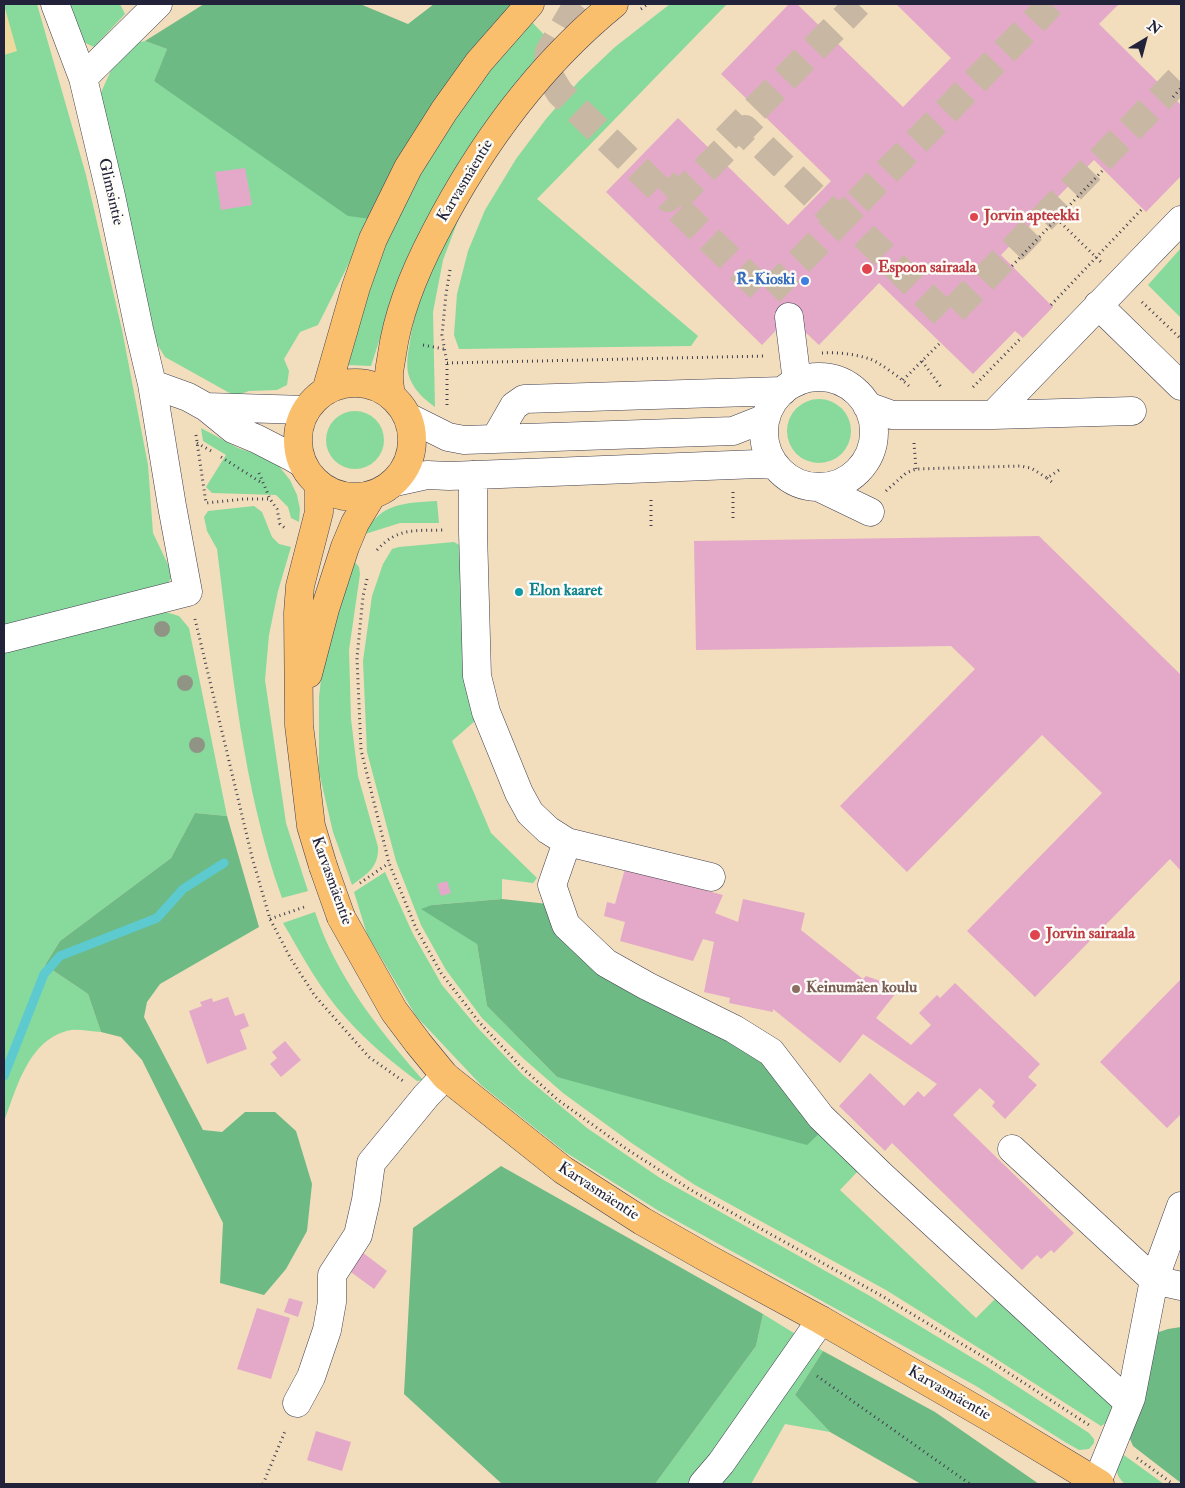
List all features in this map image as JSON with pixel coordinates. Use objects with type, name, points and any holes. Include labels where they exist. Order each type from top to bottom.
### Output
[{"type":"main road","points":[[326,390],[356,287],[373,239],[408,168],[444,111],[479,62],[530,4]]},
{"type":"main road","name":"Karvasmäentie","points":[[391,395],[389,375],[394,338],[406,294],[448,206],[500,124],[531,86],[566,47],[624,9]]},
{"type":"main road","points":[[366,384],[379,388],[391,395],[401,405],[408,418],[412,431],[413,445],[410,458],[396,482],[372,496],[358,498],[344,497],[331,493],[319,485],[302,464],[298,450],[300,423],[306,410],[326,390],[338,385],[366,384]]},
{"type":"main road","name":"Karvasmäentie","points":[[319,485],[319,512],[300,586],[298,613],[299,725],[311,826],[341,916],[394,1011],[418,1042],[446,1076],[563,1170],[642,1221],[821,1320],[1099,1483]]},
{"type":"main road","name":"Karvasmäentie","points":[[299,725],[311,660],[325,609],[345,547],[355,523],[372,496]]},
{"type":"street","name":"Glimsintie","points":[[55,4],[83,78],[112,196],[152,384],[188,592]]},
{"type":"street","points":[[83,78],[158,4]]},
{"type":"street","points":[[993,415],[1181,220]]},
{"type":"street","points":[[1098,305],[1181,386]]},
{"type":"street","points":[[789,317],[791,376],[772,403],[766,418],[764,435],[767,451],[775,465],[787,477],[802,484],[818,487],[870,512],[862,492],[861,468]]},
{"type":"street","points":[[495,439],[514,406],[524,399],[791,376],[829,378],[844,383],[858,393],[867,406],[873,421],[874,438],[870,454],[861,468],[849,478],[834,485],[818,487]]},
{"type":"street","points":[[152,384],[197,402],[233,429],[274,447],[302,464]]},
{"type":"street","points":[[197,402],[306,410]]},
{"type":"street","points":[[867,406],[892,415],[993,415],[1132,411]]},
{"type":"street","points":[[408,418],[448,436],[464,440],[733,430],[766,418]]},
{"type":"street","points":[[396,482],[427,475],[775,465]]},
{"type":"street","points":[[473,475],[477,676],[486,712],[519,793],[530,813],[548,830],[567,842],[711,878]]},
{"type":"street","points":[[4,639],[188,592]]},
{"type":"street","points":[[567,842],[552,885],[566,925],[606,963],[647,986],[734,1029],[771,1052],[822,1117],[882,1176],[1129,1403]]},
{"type":"street","points":[[297,1403],[311,1376],[327,1330],[332,1302],[332,1275],[358,1235],[366,1200],[371,1163],[426,1096],[446,1076]]},
{"type":"street","points":[[1012,1149],[1154,1280],[1181,1286]]},
{"type":"street","points":[[1099,1483],[1129,1403],[1154,1280],[1181,1206]]},
{"type":"street","points":[[703,1484],[721,1463],[821,1320]]},
{"type":"path","points":[[624,9],[648,4]]},
{"type":"path","points":[[1173,97],[1181,88]]},
{"type":"path","points":[[1012,266],[1104,170]]},
{"type":"path","points":[[1051,304],[1143,208]]},
{"type":"path","points":[[451,264],[442,335],[447,363],[730,356],[791,376],[834,352],[872,359],[904,380],[912,390]]},
{"type":"path","points":[[972,388],[1022,337]]},
{"type":"path","points":[[904,380],[940,343]]},
{"type":"path","points":[[922,361],[942,389]]},
{"type":"path","points":[[197,402],[196,442],[206,502],[270,499]]},
{"type":"path","points":[[196,442],[262,483]]},
{"type":"path","points":[[868,506],[906,473],[916,469],[1020,466],[1032,468],[1054,484]]},
{"type":"path","points":[[1047,478],[1062,468]]},
{"type":"path","points":[[651,497],[651,526]]},
{"type":"path","points":[[372,554],[386,540],[401,532],[451,529]]},
{"type":"path","points":[[369,571],[363,596],[357,658],[361,750],[389,863],[416,928],[441,973],[479,1022],[520,1066],[558,1100],[628,1150],[690,1190],[882,1296],[987,1359],[1114,1441],[1173,1484]]},
{"type":"path","points":[[188,592],[252,858],[270,919],[291,959],[314,996],[369,1057],[426,1096]]},
{"type":"path","points":[[353,888],[389,863]]},
{"type":"path","points":[[270,919],[312,904]]},
{"type":"path","points":[[794,1359],[970,1484]]},
{"type":"path","points":[[263,1484],[297,1403]]},
{"type":"green space","points":[[4,4],[37,4],[86,175],[122,330],[148,465],[153,533],[173,575],[163,591],[4,630]]},
{"type":"green space","points":[[66,4],[120,4],[125,14],[94,47],[79,40]]},
{"type":"green space","points":[[204,4],[360,4],[408,24],[434,4],[514,4],[371,219],[348,216],[154,81],[167,49],[145,41]]},
{"type":"green space","points":[[670,4],[727,4],[537,199],[698,336],[691,346],[459,349],[454,335],[457,294],[468,251],[485,210],[516,159],[546,119],[579,81],[615,47]]},
{"type":"green space","points":[[530,20],[552,43],[392,301],[371,366],[348,365],[352,342],[381,253],[400,208],[459,106]]},
{"type":"green space","points":[[145,41],[167,49],[154,81],[371,219],[318,325],[300,332],[284,359],[289,371],[287,385],[277,390],[249,391],[235,396],[165,357],[157,344],[98,99],[122,46]]},
{"type":"green space","points":[[459,218],[443,260],[433,312],[435,407],[421,395],[412,383],[408,374],[408,355],[417,308],[428,277]]},
{"type":"green space","points":[[1181,248],[1181,318],[1148,285]]},
{"type":"green space","points":[[819,399],[837,404],[842,408],[846,413],[851,431],[846,449],[842,454],[837,458],[819,463],[801,458],[796,454],[792,449],[787,431],[792,413],[796,408],[801,404]]},
{"type":"green space","points":[[355,411],[371,416],[379,424],[384,440],[379,456],[371,464],[355,469],[339,464],[331,456],[326,440],[331,424],[339,416]]},
{"type":"green space","points":[[201,428],[238,448],[265,457],[278,465],[290,480],[297,495],[300,509],[299,522],[291,518],[288,507],[276,495],[212,493],[206,487],[226,455],[203,441]]},
{"type":"green space","points":[[437,501],[439,523],[400,523],[365,534],[371,523],[386,510],[415,502]]},
{"type":"green space","points":[[254,506],[262,512],[272,537],[279,544],[291,547],[278,591],[269,635],[265,680],[286,823],[308,891],[282,898],[268,856],[257,813],[240,725],[217,549],[207,531],[204,517],[208,511]]},
{"type":"green space","points":[[454,542],[461,546],[476,720],[452,741],[491,833],[537,878],[533,883],[502,879],[502,899],[432,905],[477,944],[487,1006],[557,1077],[822,1131],[859,1170],[840,1190],[976,1318],[995,1299],[1110,1394],[1115,1404],[1109,1421],[1101,1426],[886,1290],[695,1185],[633,1144],[563,1093],[524,1059],[482,1018],[446,970],[421,925],[396,861],[367,752],[363,661],[372,596],[383,564],[392,549]]},
{"type":"green space","points":[[353,560],[359,567],[360,574],[349,650],[351,719],[358,776],[378,847],[378,854],[371,869],[352,885],[333,832],[319,772],[319,697],[327,627]]},
{"type":"green space","points":[[162,611],[179,616],[189,628],[227,816],[195,813],[171,858],[60,941],[45,965],[88,994],[101,1032],[71,1030],[57,1035],[45,1043],[35,1053],[27,1066],[4,1122],[4,647]]},
{"type":"green space","points":[[195,813],[227,816],[259,927],[160,984],[147,1002],[144,1017],[203,1130],[222,1132],[245,1112],[275,1112],[296,1131],[312,1184],[307,1231],[286,1269],[264,1295],[220,1283],[223,1223],[142,1060],[121,1037],[101,1032],[88,994],[45,965],[60,941],[171,858]]},
{"type":"green space","points":[[385,872],[413,934],[442,985],[477,1027],[523,1075],[587,1128],[660,1178],[870,1296],[989,1368],[1089,1433],[1094,1439],[1094,1443],[1089,1449],[1079,1450],[976,1386],[659,1211],[565,1152],[481,1085],[416,1016],[367,934],[354,892]]},
{"type":"green space","points":[[502,899],[548,904],[765,1060],[822,1131],[807,1145],[557,1077],[487,1006],[477,944],[421,909],[432,905]]},
{"type":"green space","points":[[315,912],[334,958],[360,1001],[423,1080],[417,1081],[362,1035],[328,996],[312,972],[283,923]]},
{"type":"green space","points":[[501,1166],[763,1314],[756,1346],[655,1484],[502,1484],[404,1394],[413,1228]]},
{"type":"green space","points":[[763,1314],[823,1351],[795,1395],[830,1432],[785,1424],[751,1484],[655,1484],[756,1346]]},
{"type":"green space","points":[[1181,1327],[1181,1483],[1133,1446],[1130,1439],[1147,1336]]},
{"type":"green space","points":[[823,1351],[935,1412],[1039,1484],[921,1484],[830,1432],[795,1395]]},
{"type":"green space","points":[[1121,1453],[1164,1484],[1125,1484],[1117,1473]]},
{"type":"sand","points":[[4,5],[17,51],[4,55]]},
{"type":"building","name":"Espoon sairaala","points":[[789,4],[797,4],[903,107],[951,58],[896,4],[1119,4],[1099,24],[1181,105],[1181,176],[1146,212],[1094,160],[1001,255],[1053,307],[1023,338],[1015,331],[973,374],[879,283],[819,345],[789,317],[762,345],[606,192],[678,118],[788,225],[831,181],[721,74]]},
{"type":"building","points":[[245,168],[252,205],[221,210],[215,172]]},
{"type":"building","points":[[1039,536],[1181,675],[1181,871],[1170,859],[1035,997],[967,931],[1102,793],[1042,735],[907,872],[840,806],[975,669],[951,646],[696,650],[694,541]]},
{"type":"building","points":[[625,869],[723,895],[715,913],[738,922],[743,899],[805,913],[801,930],[863,979],[866,976],[900,988],[876,1018],[911,1045],[931,1025],[919,1013],[937,995],[940,998],[955,983],[1040,1064],[1028,1077],[1037,1085],[1005,1119],[992,1106],[995,1102],[980,1088],[953,1115],[1074,1233],[1054,1253],[1051,1250],[1041,1259],[1037,1255],[1022,1270],[892,1143],[885,1151],[839,1106],[870,1073],[904,1106],[918,1091],[924,1097],[937,1084],[863,1034],[840,1063],[773,1009],[773,1012],[729,1003],[730,998],[704,992],[714,942],[703,939],[693,961],[620,941],[625,922],[604,916],[607,902],[615,904]]},
{"type":"building","points":[[447,881],[451,893],[441,896],[437,884]]},
{"type":"building","points":[[1181,979],[1181,1114],[1167,1128],[1100,1062]]},
{"type":"building","points":[[228,997],[235,1016],[244,1013],[249,1026],[240,1030],[247,1049],[207,1064],[189,1011],[202,1006],[200,1002],[212,998],[213,1002]]},
{"type":"building","points":[[285,1041],[301,1060],[281,1077],[270,1064],[277,1058],[272,1052]]},
{"type":"building","points":[[358,1249],[387,1271],[374,1289],[344,1267]]},
{"type":"building","points":[[289,1298],[303,1302],[298,1317],[284,1312]]},
{"type":"building","points":[[257,1308],[290,1318],[271,1379],[237,1369]]},
{"type":"building","points":[[316,1431],[351,1442],[342,1471],[307,1460]]},
{"type":"waterway","points":[[4,1076],[44,974],[60,956],[157,918],[183,889],[224,863]]},
{"type":"tunnel","points":[[579,4],[549,52],[547,72],[560,93],[668,198],[684,182]]},
{"type":"tunnel","points":[[726,139],[858,4]]},
{"type":"tunnel","points":[[844,225],[745,129],[672,203],[767,295],[1051,4]]},
{"type":"tunnel","points":[[834,206],[947,317],[1181,77]]},
{"type":"place","name":"Jorvin apteekki","points":[[974,217]]},
{"type":"place","name":"Espoon sairaala","points":[[867,269]]},
{"type":"place","name":"R-Kioski","points":[[805,281]]},
{"type":"place","name":"Elon kaaret","points":[[519,592]]},
{"type":"place","name":"Jorvin sairaala","points":[[1035,935]]},
{"type":"place","name":"Keinumäen koulu","points":[[796,989]]}]
